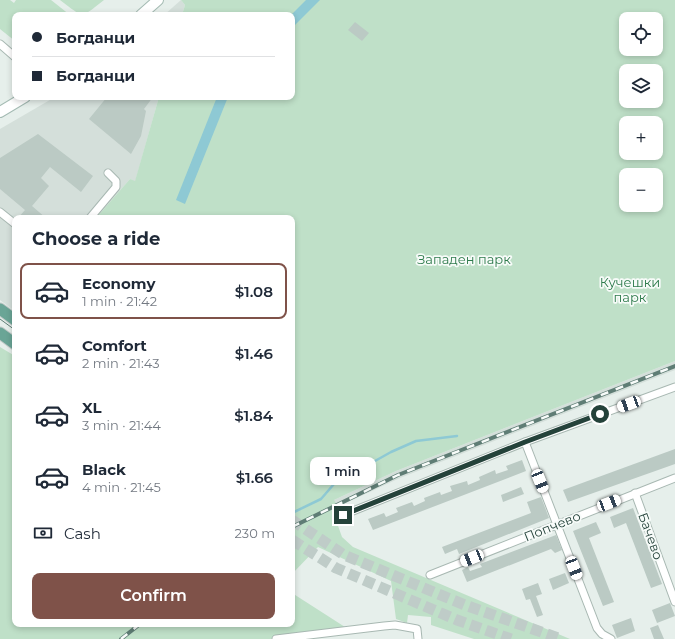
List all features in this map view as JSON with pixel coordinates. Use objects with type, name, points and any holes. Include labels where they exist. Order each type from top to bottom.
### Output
[{"type":"main road","points":[[144,12],[158,0]]},
{"type":"main road","points":[[0,112],[20,100]]},
{"type":"main road","points":[[0,309],[12,315]]},
{"type":"main road","points":[[0,333],[12,342]]},
{"type":"street","points":[[0,44],[12,54]]},
{"type":"street","points":[[93,215],[116,187],[116,181],[108,173]]},
{"type":"street","points":[[0,212],[12,222]]},
{"type":"street","points":[[343,515],[525,442],[675,386]]},
{"type":"street","points":[[525,442],[597,628],[602,634],[611,639]]},
{"type":"street","name":"Попчево","points":[[430,575],[557,523],[675,478]]},
{"type":"street","name":"Бачево","points":[[636,493],[675,602]]},
{"type":"street","points":[[276,639],[395,625],[416,629],[418,639]]},
{"type":"shaded area","points":[[181,0],[185,5],[183,12],[167,12]]},
{"type":"shaded area","points":[[50,100],[158,100],[135,182],[130,179],[99,215],[12,215],[12,309],[0,300],[0,129]]},
{"type":"shaded area","points":[[675,361],[675,370],[400,478],[337,507],[295,529],[334,500],[396,471]]},
{"type":"green space","points":[[0,0],[10,0],[14,3],[16,0],[51,0],[66,12],[12,12],[12,39],[0,29]]},
{"type":"green space","points":[[60,0],[104,0],[88,12],[77,12]]},
{"type":"green space","name":"Западен парк","points":[[181,0],[675,0],[675,361],[396,471],[334,500],[343,515],[337,523],[342,537],[353,547],[570,639],[474,639],[431,625],[431,617],[408,615],[407,623],[396,619],[391,581],[318,547],[295,571],[295,215],[99,215],[130,179],[135,181],[158,100],[295,100],[295,12],[183,12],[185,5]]},
{"type":"green space","points":[[0,347],[12,354],[12,627],[295,627],[295,595],[345,627],[270,639],[0,639]]},
{"type":"water","points":[[306,0],[320,0],[295,25],[294,12]]},
{"type":"water","points":[[216,100],[227,100],[185,204],[176,200]]},
{"type":"building","points":[[355,22],[369,33],[362,41],[348,30]]},
{"type":"building","points":[[105,100],[151,100],[144,109],[146,111],[141,136],[131,154],[89,119]]},
{"type":"building","points":[[38,134],[93,176],[81,192],[50,167],[41,178],[49,186],[32,206],[42,215],[21,215],[25,210],[0,189],[0,158]]},
{"type":"building","points":[[675,449],[675,464],[568,502],[563,490]]},
{"type":"building","points":[[522,460],[526,471],[373,530],[368,519],[384,513],[386,517],[398,512],[396,508],[412,502],[414,506],[425,501],[424,498],[440,492],[441,495],[452,491],[450,486],[467,481],[468,485],[480,480],[479,477],[495,470],[496,474],[508,470],[506,466]]},
{"type":"building","points":[[521,487],[524,494],[503,502],[501,495]]},
{"type":"building","points":[[541,497],[549,518],[459,554],[457,549],[445,554],[442,547],[531,513],[527,502]]},
{"type":"building","points":[[633,508],[662,584],[651,588],[626,523],[614,528],[610,517]]},
{"type":"building","points":[[596,522],[601,533],[589,538],[614,602],[603,606],[573,531]]},
{"type":"building","points":[[556,535],[562,550],[555,553],[551,549],[467,582],[462,570],[468,567],[470,571],[482,567],[480,564]]},
{"type":"building","points":[[565,573],[569,583],[553,590],[549,579]]},
{"type":"building","points":[[538,583],[542,594],[536,596],[543,615],[537,617],[530,599],[526,600],[522,589]]},
{"type":"building","points":[[670,603],[675,616],[657,623],[652,610]]},
{"type":"building","points":[[631,618],[635,631],[617,638],[612,625]]},
{"type":"building","points":[[658,625],[664,639],[654,639],[650,628]]},
{"type":"waterway","points":[[295,512],[321,499],[334,484],[391,452],[416,441],[457,436]]},
{"type":"tunnel","points":[[295,522],[344,555],[465,605],[561,639]]},
{"type":"tunnel","points":[[295,542],[336,568],[457,620],[511,639]]},
{"type":"tram line","points":[[0,319],[12,328]]},
{"type":"railway","points":[[295,526],[398,475],[675,366]]},
{"type":"railway","points":[[121,639],[136,627]]},
{"type":"route","points":[[343,515],[525,442],[600,414]]},
{"type":"park label","name":"Кучешки парк","points":[[630,290]]}]
